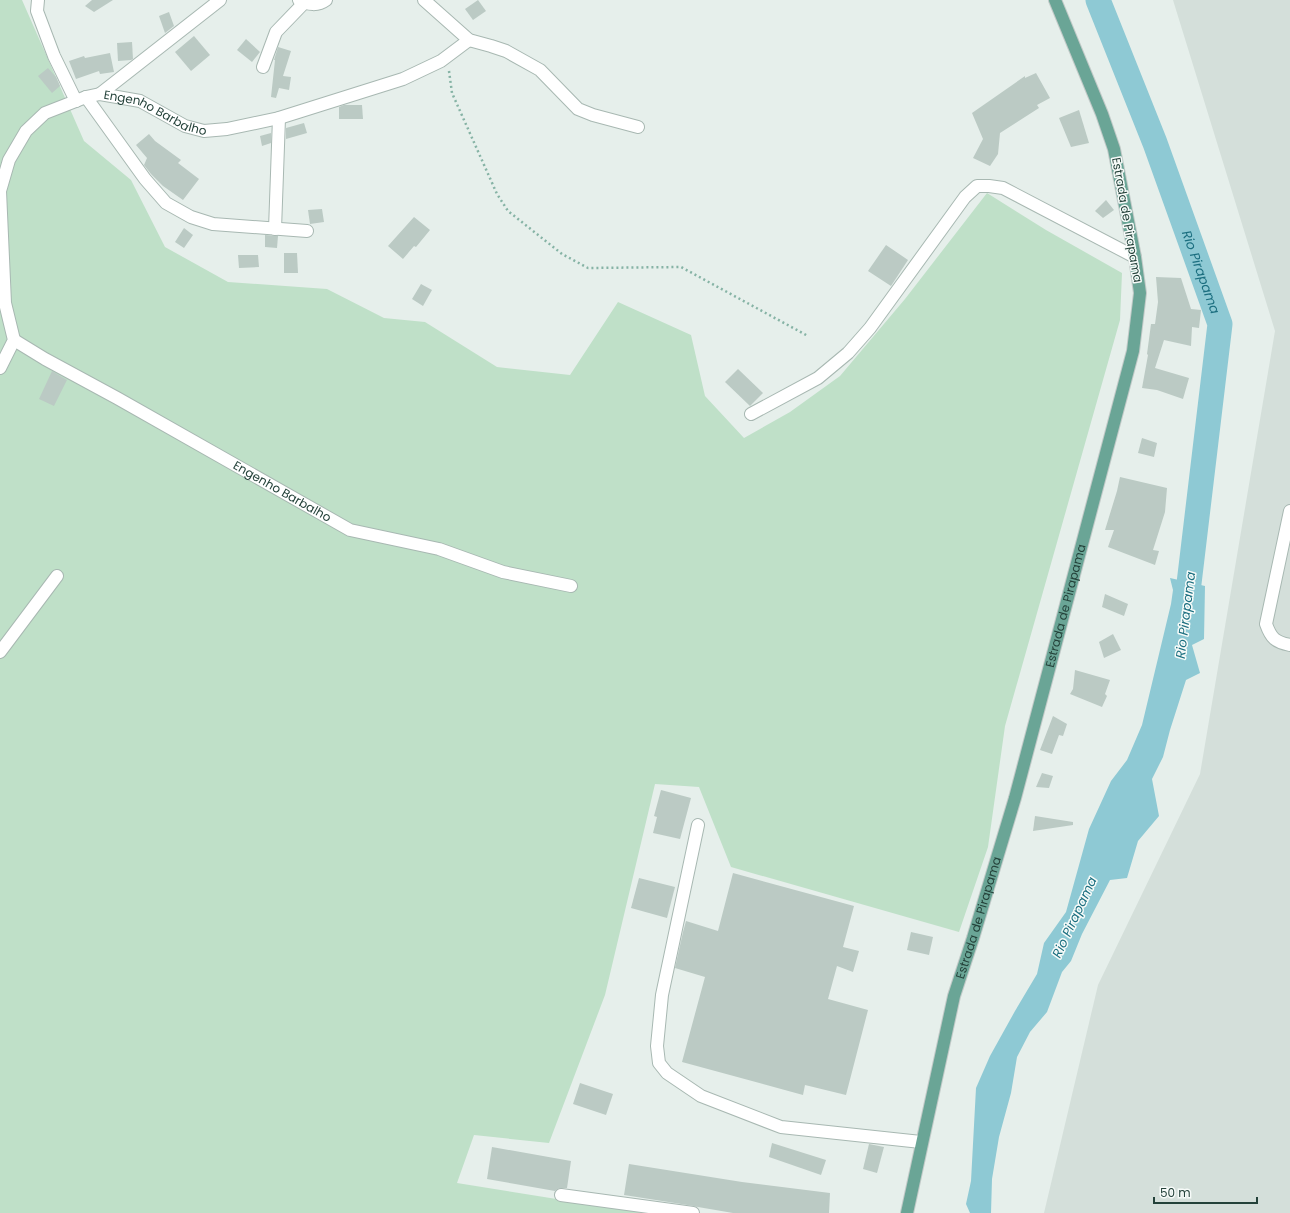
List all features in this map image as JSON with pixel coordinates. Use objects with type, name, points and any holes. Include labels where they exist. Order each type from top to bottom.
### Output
[{"type":"main road","name":"Estrada de Pirapama","points":[[907,1213],[954,996],[1015,798],[1133,351],[1140,293],[1135,257],[1114,149],[1102,114],[1055,0]]},
{"type":"street","points":[[38,0],[37,11],[54,56],[81,99],[166,202],[191,218],[213,224],[307,231]]},
{"type":"street","points":[[100,94],[220,0]]},
{"type":"street","points":[[263,67],[276,32],[301,1],[318,4],[326,0]]},
{"type":"street","points":[[424,0],[468,40],[506,51],[540,70],[578,108],[594,115],[638,127]]},
{"type":"street","name":"Engenho Barbalho","points":[[468,40],[447,56],[425,69],[402,79],[279,118],[246,124],[227,130],[204,131],[185,126],[140,101],[100,94],[81,99],[45,113],[26,131],[9,160],[0,190],[5,303],[14,340],[45,359],[350,530],[439,548],[503,572],[571,586]]},
{"type":"street","points":[[275,229],[279,118]]},
{"type":"street","points":[[751,414],[818,378],[848,353],[870,328],[965,197],[977,186],[1003,188],[1135,257]]},
{"type":"street","points":[[0,368],[14,340]]},
{"type":"street","points":[[1290,511],[1266,624],[1269,633],[1277,642],[1290,645]]},
{"type":"street","points":[[0,652],[58,576]]},
{"type":"street","points":[[698,825],[662,995],[657,1046],[659,1063],[667,1073],[701,1096],[781,1127],[922,1142]]},
{"type":"street","points":[[561,1196],[693,1213]]},
{"type":"path","points":[[447,56],[452,93],[497,194],[508,211],[562,254],[588,268],[681,267],[808,336]]},
{"type":"shaded area","points":[[1173,0],[1290,0],[1290,1213],[1044,1213],[1098,985],[1200,774],[1275,331]]},
{"type":"green space","points":[[0,0],[22,0],[84,141],[131,180],[165,247],[228,282],[327,289],[384,318],[425,322],[497,367],[570,375],[618,302],[691,335],[705,396],[744,438],[790,412],[840,376],[905,299],[987,193],[1046,230],[1122,273],[1120,320],[1005,726],[988,847],[959,932],[731,867],[699,787],[655,784],[605,995],[549,1143],[474,1135],[457,1183],[644,1213],[0,1213]]},
{"type":"water","points":[[1170,578],[1205,586],[1204,639],[1192,645],[1200,673],[1186,680],[1163,757],[1152,779],[1159,816],[1138,841],[1127,878],[1110,880],[1082,934],[1071,961],[1062,972],[1047,1012],[1030,1032],[1017,1057],[1011,1093],[999,1137],[992,1179],[991,1213],[970,1213],[966,1204],[971,1181],[976,1088],[990,1056],[1037,974],[1044,943],[1066,912],[1089,829],[1111,781],[1127,760],[1142,725],[1171,604],[1173,590]]},
{"type":"building","points":[[92,0],[113,0],[94,12],[85,6]]},
{"type":"building","points":[[478,0],[486,11],[473,20],[465,9]]},
{"type":"building","points":[[169,12],[174,26],[165,33],[159,16]]},
{"type":"building","points":[[194,36],[210,55],[191,71],[175,52]]},
{"type":"building","points":[[246,39],[260,52],[252,62],[237,50]]},
{"type":"building","points":[[132,42],[133,59],[118,61],[117,43]]},
{"type":"building","points":[[278,47],[291,51],[283,76],[291,77],[289,90],[279,88],[276,98],[271,97],[274,60]]},
{"type":"building","points":[[110,53],[114,72],[100,74],[99,71],[76,79],[69,61],[84,56],[85,58]]},
{"type":"building","points":[[48,68],[56,77],[60,86],[52,93],[38,76]]},
{"type":"building","points":[[1036,73],[1050,98],[1037,105],[1039,108],[1000,133],[998,154],[990,166],[973,158],[983,139],[972,113],[1025,76],[1025,78]]},
{"type":"building","points":[[344,105],[362,105],[363,119],[339,119],[339,107]]},
{"type":"building","points":[[1079,110],[1089,143],[1071,147],[1059,118]]},
{"type":"building","points":[[304,123],[307,133],[286,139],[286,128]]},
{"type":"building","points":[[271,133],[271,143],[262,146],[260,136]]},
{"type":"building","points":[[149,134],[155,141],[181,160],[178,163],[199,179],[183,200],[163,186],[144,165],[147,158],[136,145]]},
{"type":"building","points":[[1106,200],[1114,210],[1103,218],[1095,211]]},
{"type":"building","points":[[322,209],[324,222],[310,224],[308,210]]},
{"type":"building","points":[[414,217],[430,230],[416,247],[414,246],[403,259],[388,246]]},
{"type":"building","points":[[184,228],[193,235],[184,248],[175,242]]},
{"type":"building","points":[[265,235],[278,236],[277,248],[265,247]]},
{"type":"building","points":[[886,245],[908,260],[891,286],[868,271]]},
{"type":"building","points":[[284,253],[297,253],[298,273],[284,273]]},
{"type":"building","points":[[238,255],[258,255],[259,267],[239,268]]},
{"type":"building","points":[[1156,277],[1181,278],[1191,309],[1201,310],[1199,328],[1192,327],[1191,346],[1164,340],[1155,368],[1189,378],[1183,399],[1157,390],[1142,388],[1148,355],[1151,324],[1155,324],[1158,302]]},
{"type":"building","points":[[421,284],[432,290],[423,306],[412,299]]},
{"type":"building","points":[[738,369],[763,393],[750,406],[725,382]]},
{"type":"building","points":[[52,371],[67,380],[54,406],[39,399]]},
{"type":"building","points":[[1142,438],[1157,443],[1154,457],[1138,453]]},
{"type":"building","points":[[1120,477],[1167,488],[1165,512],[1153,550],[1159,551],[1155,565],[1108,547],[1114,530],[1105,530]]},
{"type":"building","points":[[1105,594],[1128,604],[1124,616],[1102,607]]},
{"type":"building","points":[[1113,634],[1121,650],[1104,658],[1099,642]]},
{"type":"building","points":[[1075,670],[1110,680],[1105,694],[1107,696],[1102,707],[1070,694],[1073,689]]},
{"type":"building","points":[[1053,716],[1067,724],[1063,736],[1059,735],[1052,754],[1040,750]]},
{"type":"building","points":[[1042,773],[1053,776],[1049,788],[1036,787]]},
{"type":"building","points":[[661,790],[691,798],[680,839],[653,833],[657,817],[654,816]]},
{"type":"building","points":[[1035,816],[1073,822],[1073,825],[1033,831]]},
{"type":"building","points":[[733,873],[854,906],[843,947],[859,951],[853,972],[837,966],[828,999],[868,1010],[846,1095],[805,1085],[803,1095],[682,1062],[705,977],[675,968],[683,932],[686,921],[718,931]]},
{"type":"building","points":[[639,878],[675,887],[667,918],[631,908]]},
{"type":"building","points":[[911,932],[933,937],[929,955],[907,950]]},
{"type":"building","points":[[580,1083],[613,1094],[606,1115],[573,1104]]},
{"type":"building","points":[[772,1143],[826,1160],[821,1175],[769,1157]]},
{"type":"building","points":[[869,1144],[884,1147],[877,1173],[863,1169]]},
{"type":"building","points":[[492,1147],[571,1161],[567,1188],[559,1188],[555,1191],[487,1179]]},
{"type":"building","points":[[629,1164],[742,1182],[830,1193],[829,1213],[733,1213],[624,1195]]},
{"type":"waterway","name":"Rio Pirapama","points":[[1098,0],[1155,143],[1220,324],[1185,617]]}]
